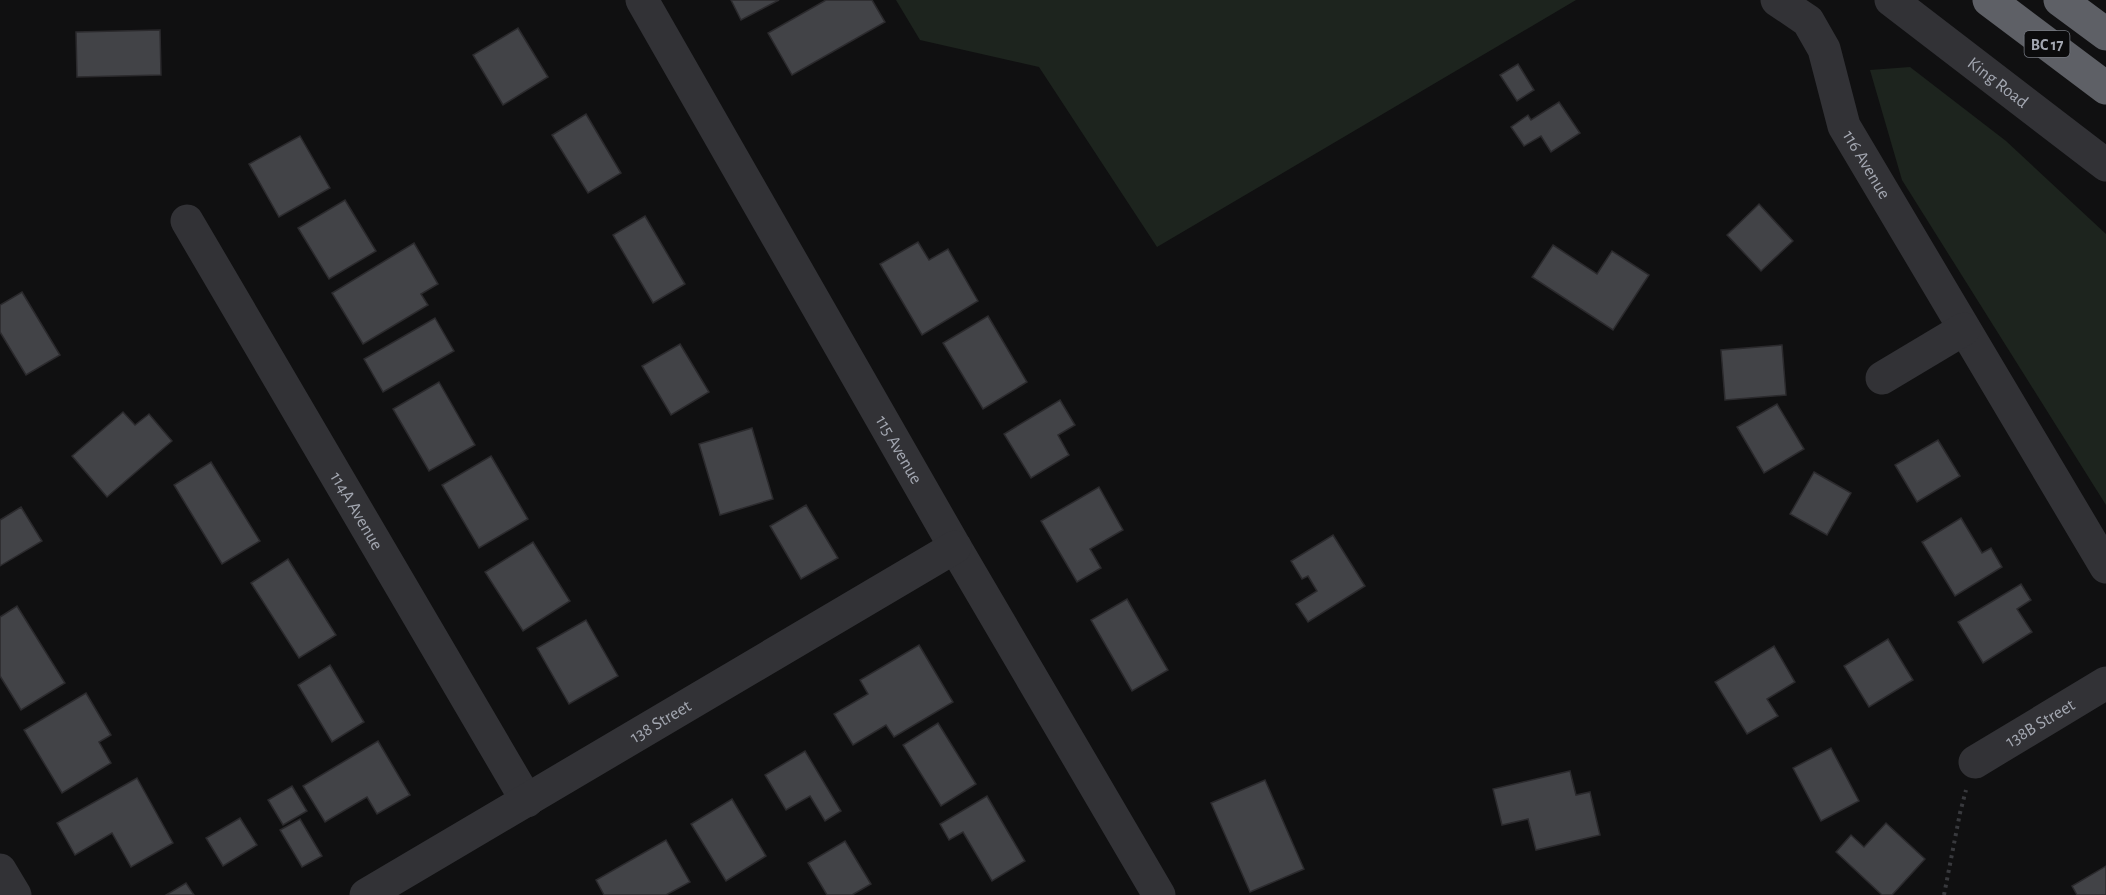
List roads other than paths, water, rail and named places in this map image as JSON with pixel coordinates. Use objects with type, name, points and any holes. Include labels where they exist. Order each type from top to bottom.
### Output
[{"type":"highway","name":"BC 17","points":[[1989,0],[2106,88]]},
{"type":"highway","name":"BC 17","points":[[2060,0],[2106,34]]},
{"type":"street","name":"115 Avenue","points":[[642,0],[955,547],[1159,895]]},
{"type":"street","name":"116 Avenue","points":[[1777,0],[1808,21],[1824,49],[1844,126],[2106,567]]},
{"type":"street","name":"King Road","points":[[1891,0],[2106,165]]},
{"type":"street","name":"114A Avenue","points":[[187,221],[527,801]]},
{"type":"street","points":[[1882,378],[1965,329]]},
{"type":"street","name":"138 Street","points":[[366,895],[955,547]]},
{"type":"street","name":"138B Street","points":[[1975,762],[2106,683]]},
{"type":"street","points":[[0,870],[15,895]]}]
